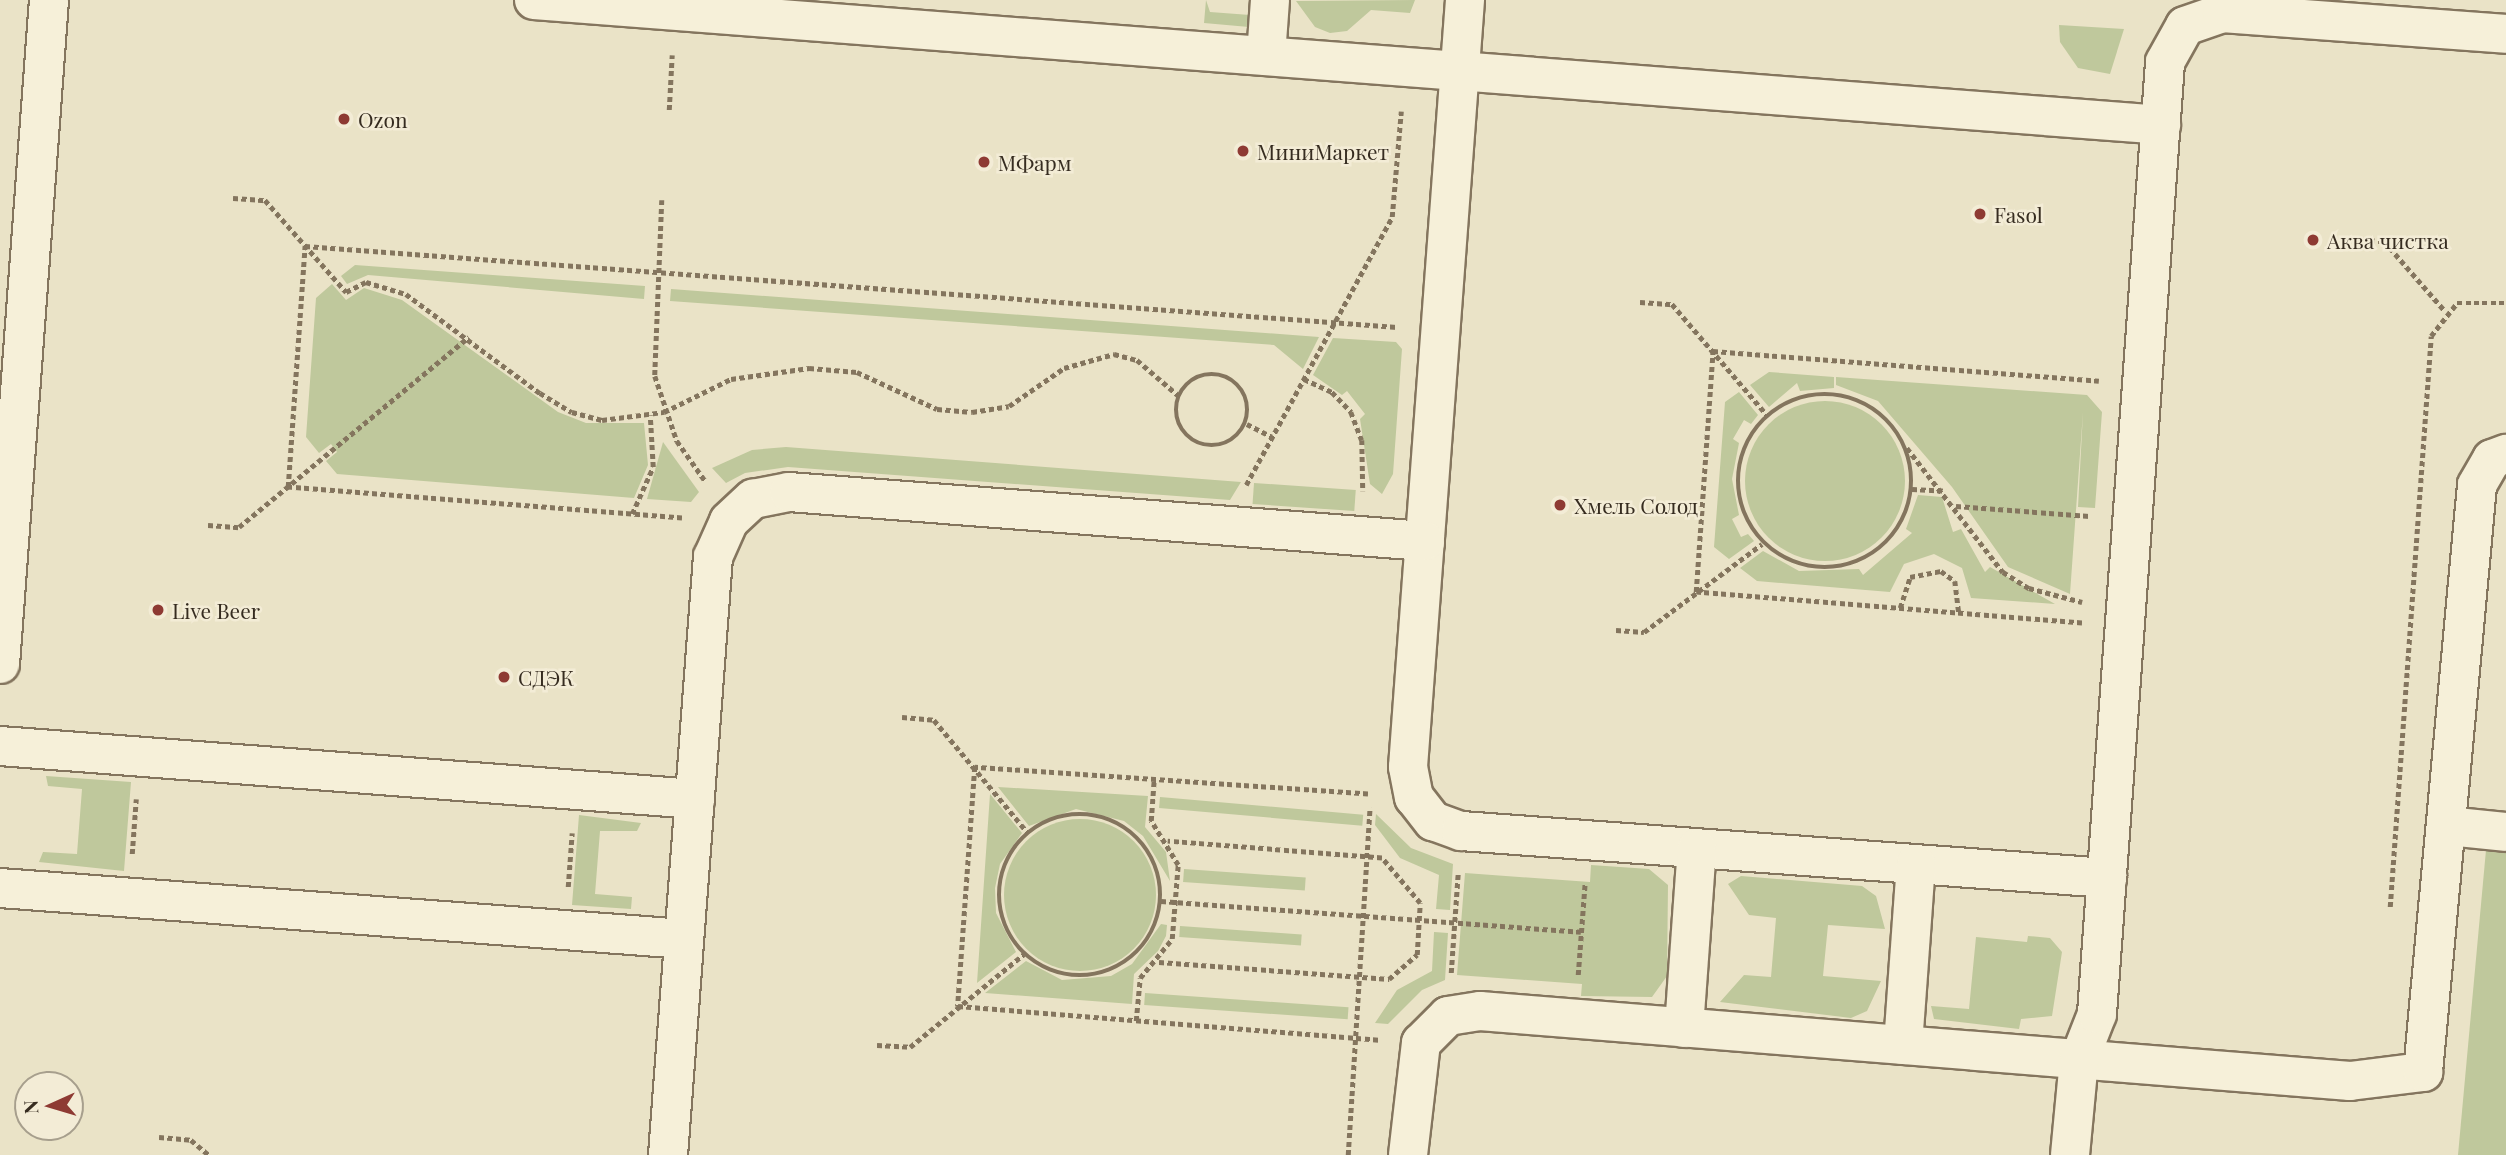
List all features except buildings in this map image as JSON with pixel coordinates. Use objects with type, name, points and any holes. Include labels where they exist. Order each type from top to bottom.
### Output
[{"type":"lane","points":[[0,664],[50,0]]},
{"type":"lane","points":[[534,0],[685,8],[831,11],[1266,56],[2161,125]]},
{"type":"lane","points":[[1266,56],[1270,0]]},
{"type":"lane","points":[[1465,0],[1409,768],[1414,797],[1433,821],[1461,831],[2107,878]]},
{"type":"lane","points":[[2070,1155],[2079,1060],[2097,1014],[2165,62],[2185,26],[2222,13],[2506,34]]},
{"type":"lane","points":[[1408,1155],[1421,1043],[1448,1016],[1480,1011],[2350,1081],[2423,1072],[2448,826],[2477,485],[2492,459],[2506,454]]},
{"type":"lane","points":[[668,1155],[713,557],[729,521],[753,499],[789,492],[1424,541]]},
{"type":"lane","points":[[0,746],[695,799]]},
{"type":"lane","points":[[2448,826],[2506,832]]},
{"type":"lane","points":[[1684,1028],[1697,848]]},
{"type":"lane","points":[[1903,1045],[1916,864]]},
{"type":"lane","points":[[0,888],[684,939]]},
{"type":"path","points":[[669,110],[685,8]]},
{"type":"path","points":[[1224,526],[1392,217],[1404,67]]},
{"type":"path","points":[[233,198],[265,200],[346,292],[366,282],[384,284],[469,337],[572,412],[602,420],[664,412],[731,379],[808,368],[857,372],[937,409],[972,412],[1009,406],[1064,368],[1114,354],[1137,360],[1179,396],[1180,424],[1199,444],[1235,439],[1247,424],[1245,396],[1226,376],[1199,377],[1179,396]]},
{"type":"path","points":[[662,200],[652,337],[664,412],[729,521]]},
{"type":"path","points":[[2353,239],[2384,241],[2445,311]]},
{"type":"path","points":[[305,246],[1440,330]]},
{"type":"path","points":[[288,487],[305,246]]},
{"type":"path","points":[[2390,914],[2431,336],[2445,311],[2471,300],[2506,303]]},
{"type":"path","points":[[1640,302],[1672,304],[1767,415]]},
{"type":"path","points":[[208,525],[239,527],[469,337]]},
{"type":"path","points":[[1713,351],[2142,384]]},
{"type":"path","points":[[1696,592],[1713,351]]},
{"type":"path","points":[[1304,379],[1342,402],[1363,440],[1366,474],[1348,535]]},
{"type":"path","points":[[1904,445],[1912,489],[1894,537],[1866,560],[1830,570],[1793,564],[1762,544],[1743,513],[1737,476],[1746,441],[1767,415],[1803,396],[1840,394],[1874,407],[1946,491],[1979,547],[2029,588],[2126,616]]},
{"type":"path","points":[[632,514],[653,467],[650,415]]},
{"type":"path","points":[[1247,424],[1272,437]]},
{"type":"path","points":[[288,487],[729,521]]},
{"type":"path","points":[[1912,489],[1946,491]]},
{"type":"path","points":[[1956,506],[2133,519]]},
{"type":"path","points":[[1616,630],[1644,632],[1762,544]]},
{"type":"path","points":[[1900,608],[1910,577],[1941,571],[1955,581],[1959,613]]},
{"type":"path","points":[[1696,592],[1959,613],[2126,616]]},
{"type":"path","points":[[902,718],[934,720],[1028,833]]},
{"type":"path","points":[[129,897],[140,757]]},
{"type":"path","points":[[975,767],[1414,797]]},
{"type":"path","points":[[958,1006],[975,767]]},
{"type":"path","points":[[1136,1021],[1140,978],[1159,962],[1172,939],[1178,865],[1167,841],[1151,821],[1154,779]]},
{"type":"path","points":[[564,930],[575,790]]},
{"type":"path","points":[[1348,1155],[1371,857],[1371,794]]},
{"type":"path","points":[[1071,814],[1117,823],[1151,855],[1161,901],[1146,943],[1110,971],[1065,975],[1024,954],[1001,915],[999,892],[1013,849],[1028,833],[1071,814]]},
{"type":"path","points":[[1448,1016],[1461,831]]},
{"type":"path","points":[[1575,1018],[1588,840]]},
{"type":"path","points":[[1159,962],[1389,979],[1417,956],[1420,902],[1382,858],[1167,841]]},
{"type":"path","points":[[1161,901],[1581,932]]},
{"type":"path","points":[[877,1045],[910,1047],[1024,954]]},
{"type":"path","points":[[958,1006],[1421,1043]]},
{"type":"path","points":[[159,1137],[191,1139],[209,1155]]},
{"type":"green space","points":[[1206,0],[1210,12],[1250,15],[1249,27],[1204,23]]},
{"type":"green space","points":[[1415,0],[1410,13],[1371,10],[1347,31],[1330,33],[1315,27],[1296,1]]},
{"type":"green space","points":[[2059,25],[2124,29],[2110,74],[2078,68],[2060,42]]},
{"type":"green space","points":[[355,265],[645,286],[644,299],[368,275],[347,284],[341,276]]},
{"type":"green space","points":[[332,284],[346,300],[364,288],[402,300],[558,412],[586,423],[644,423],[648,465],[634,498],[337,474],[326,461],[337,452],[331,444],[319,453],[306,437],[316,298]]},
{"type":"green space","points":[[671,289],[1319,337],[1303,369],[1274,345],[670,301]]},
{"type":"green space","points":[[1333,338],[1396,342],[1402,349],[1393,474],[1382,494],[1370,484],[1360,419],[1365,414],[1347,391],[1342,395],[1313,375]]},
{"type":"green space","points":[[1769,372],[1834,377],[1834,388],[1800,391],[1797,383],[1769,407],[1750,385]]},
{"type":"green space","points":[[1836,377],[2087,395],[2102,412],[2095,508],[2078,507],[2083,412],[2070,594],[2008,567],[1952,487],[1878,401],[1836,385]]},
{"type":"green space","points":[[1739,392],[1758,415],[1751,424],[1744,420],[1733,439],[1739,443],[1732,479],[1739,515],[1732,519],[1741,537],[1748,534],[1754,541],[1729,559],[1714,547],[1725,402]]},
{"type":"green space","points":[[1825,401],[1856,407],[1882,424],[1899,450],[1905,481],[1899,512],[1882,538],[1856,555],[1825,561],[1794,555],[1768,538],[1751,512],[1745,481],[1751,450],[1768,424],[1794,407]]},
{"type":"green space","points":[[663,442],[699,492],[691,502],[647,499]]},
{"type":"green space","points":[[786,447],[1241,482],[1230,500],[788,467],[745,473],[726,483],[712,468],[752,450]]},
{"type":"green space","points":[[1254,483],[1356,490],[1354,511],[1253,504]]},
{"type":"green space","points":[[1918,495],[1942,497],[1953,532],[1961,529],[1985,572],[1990,567],[2055,604],[1971,598],[1962,568],[1934,554],[1904,564],[1890,592],[1757,581],[1740,568],[1763,551],[1799,571],[1859,569],[1863,575],[1912,533],[1906,529]]},
{"type":"green space","points":[[46,776],[131,782],[124,871],[39,862],[43,852],[77,854],[82,789],[48,786]]},
{"type":"green space","points":[[998,787],[1148,796],[1145,827],[1166,852],[1170,881],[1143,836],[1124,821],[1076,809],[1029,826]]},
{"type":"green space","points":[[990,794],[1022,833],[1000,864],[995,888],[996,913],[1016,952],[977,983]]},
{"type":"green space","points":[[1160,797],[1363,815],[1362,826],[1159,808]]},
{"type":"green space","points":[[1376,814],[1411,848],[1453,864],[1450,910],[1436,909],[1439,875],[1400,858],[1375,825]]},
{"type":"green space","points":[[579,815],[641,823],[637,831],[600,831],[595,894],[632,897],[631,909],[572,905]]},
{"type":"green space","points":[[1080,819],[1109,825],[1134,841],[1150,866],[1156,895],[1150,924],[1134,949],[1109,965],[1080,971],[1051,965],[1026,949],[1010,924],[1004,895],[1010,866],[1026,841],[1051,825]]},
{"type":"green space","points":[[2486,850],[2506,851],[2506,1155],[2458,1155]]},
{"type":"green space","points":[[1591,865],[1649,869],[1668,885],[1667,976],[1652,997],[1581,996],[1582,984],[1457,975],[1465,873],[1590,882]]},
{"type":"green space","points":[[1184,869],[1306,878],[1305,890],[1183,882]]},
{"type":"green space","points":[[1741,876],[1862,886],[1876,896],[1885,929],[1828,925],[1823,976],[1881,981],[1867,1011],[1851,1018],[1720,1002],[1744,975],[1771,977],[1776,918],[1749,915],[1728,884]]},
{"type":"green space","points":[[1161,924],[1167,925],[1166,936],[1158,951],[1134,974],[1132,1004],[985,993],[1026,961],[1062,980],[1111,976],[1132,964]]},
{"type":"green space","points":[[1180,926],[1302,935],[1301,945],[1179,937]]},
{"type":"green space","points":[[1434,932],[1448,933],[1445,980],[1422,990],[1388,1024],[1375,1023],[1397,990],[1432,971]]},
{"type":"green space","points":[[2028,936],[2050,938],[2062,952],[2052,1016],[2021,1019],[2019,1029],[1934,1019],[1931,1006],[1969,1009],[1976,937],[2027,942]]},
{"type":"green space","points":[[1145,993],[1349,1007],[1348,1019],[1144,1005]]},
{"type":"place","name":"Ozon","points":[[344,119]]},
{"type":"place","name":"МиниМаркет","points":[[1243,151]]},
{"type":"place","name":"МФарм","points":[[984,162]]},
{"type":"place","name":"Fasol","points":[[1980,214]]},
{"type":"place","name":"Аква чистка","points":[[2313,240]]},
{"type":"place","name":"Хмель Солод","points":[[1560,505]]},
{"type":"place","name":"Live Beer","points":[[158,610]]},
{"type":"place","name":"СДЭК","points":[[504,677]]}]
